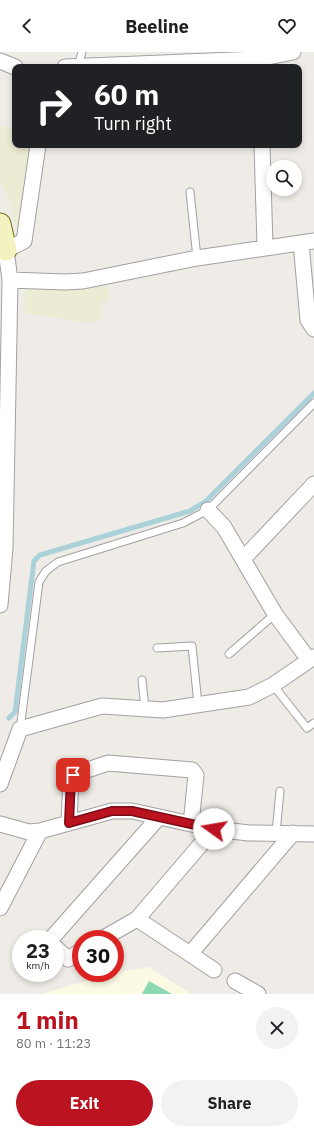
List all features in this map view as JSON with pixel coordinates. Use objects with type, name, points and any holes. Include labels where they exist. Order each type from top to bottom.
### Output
[{"type":"street","points":[[208,64],[258,63],[293,52]]},
{"type":"street","points":[[0,61],[12,66]]},
{"type":"street","points":[[75,62],[130,64]]},
{"type":"street","points":[[6,250],[24,241],[38,148]]},
{"type":"street","points":[[262,148],[265,246]]},
{"type":"street","points":[[0,224],[6,250],[10,280],[4,413],[5,548],[0,605]]},
{"type":"street","points":[[10,280],[65,282],[83,281],[265,246],[307,242],[308,320],[314,329]]},
{"type":"street","points":[[243,559],[314,484]]},
{"type":"street","points":[[0,784],[20,729],[102,706],[163,710],[249,697],[273,685],[312,658],[275,614],[224,527],[208,510]]},
{"type":"street","points":[[69,823],[71,778],[73,775],[108,763],[192,770],[196,774],[191,824]]},
{"type":"street","points":[[0,824],[29,832],[40,831],[112,811],[132,811],[214,829],[314,834]]},
{"type":"street","points":[[59,930],[159,817]]},
{"type":"street","points":[[117,930],[136,919],[214,829]]},
{"type":"street","points":[[0,908],[40,831]]},
{"type":"street","points":[[190,954],[293,833]]},
{"type":"street","points":[[136,919],[214,970]]},
{"type":"street","points":[[64,955],[68,959],[72,957]]},
{"type":"street","points":[[235,980],[258,994]]},
{"type":"lane","points":[[190,192],[197,258]]},
{"type":"lane","points":[[20,729],[39,582],[46,571],[58,562],[183,523],[208,510],[314,403]]},
{"type":"lane","points":[[229,654],[275,614]]},
{"type":"lane","points":[[157,648],[192,646],[198,704]]},
{"type":"lane","points":[[142,680],[145,709]]},
{"type":"lane","points":[[273,685],[307,728],[314,723]]},
{"type":"lane","points":[[276,833],[280,791]]},
{"type":"shaded area","points":[[149,967],[191,994],[41,994],[82,982],[124,982],[124,971]]},
{"type":"green space","points":[[0,126],[12,128],[12,148],[32,148],[20,227],[16,227],[9,202],[0,179]]},
{"type":"green space","points":[[108,282],[110,302],[100,303],[102,319],[91,323],[25,313],[25,286]]},
{"type":"green space","points":[[149,981],[172,994],[142,994]]},
{"type":"waterway","points":[[9,718],[15,712],[34,561],[40,555],[190,511],[205,502],[314,393]]},
{"type":"route","points":[[73,775],[71,778],[69,823],[112,811],[132,811],[214,829]]}]
